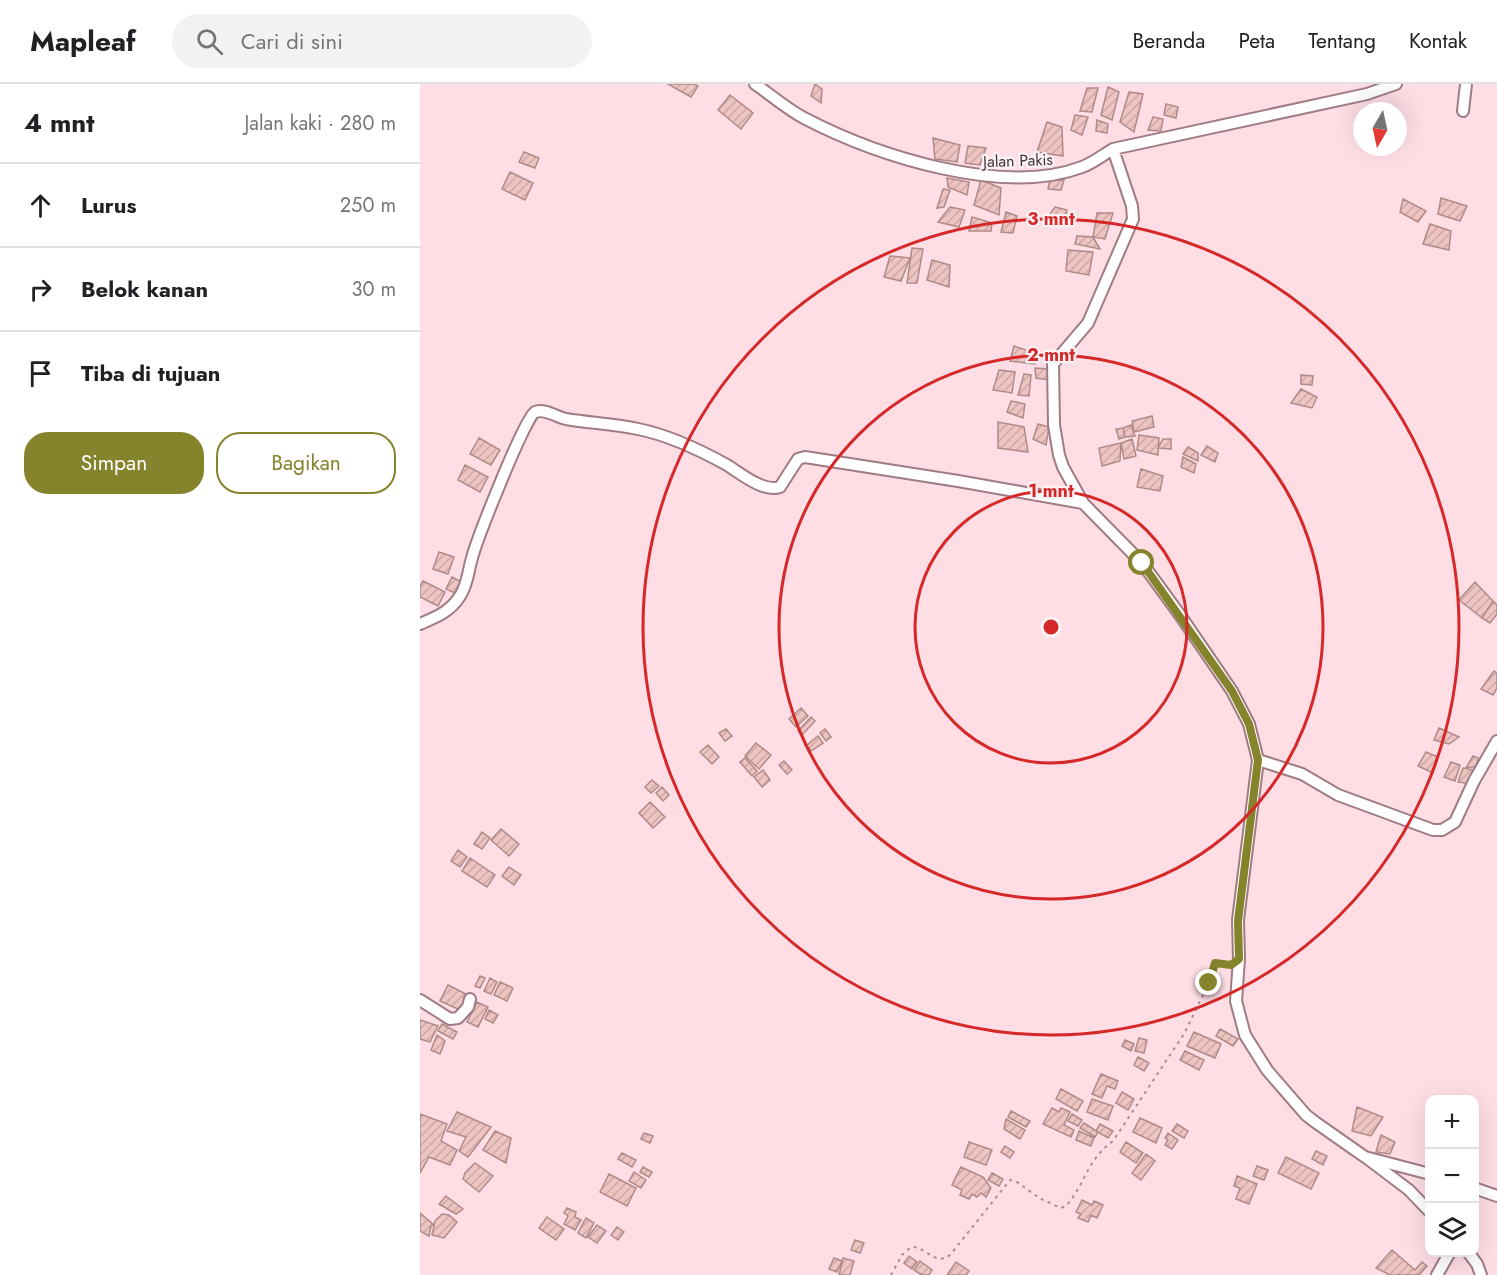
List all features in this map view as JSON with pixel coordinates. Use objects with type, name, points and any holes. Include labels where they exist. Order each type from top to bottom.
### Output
[{"type":"street","name":"Jalan Pakis","points":[[755,84],[802,116],[848,138],[908,158],[975,176],[997,178],[1057,175],[1084,167],[1113,149],[1396,84]]},
{"type":"street","points":[[1463,111],[1466,84]]},
{"type":"street","points":[[1113,149],[1132,206],[1133,219],[1088,323],[1055,361],[1053,371],[1054,425],[1059,455],[1083,503],[1142,563],[1232,691],[1249,724],[1258,760],[1238,921],[1239,959],[1236,1001],[1242,1027],[1267,1070],[1306,1115],[1409,1190],[1425,1207]]},
{"type":"street","points":[[420,624],[444,614],[453,607],[467,586],[472,558],[520,435],[533,413],[541,411],[560,418],[652,433],[694,449],[756,483],[772,489],[780,487],[798,459],[805,457],[1083,503]]},
{"type":"street","points":[[1258,760],[1302,774],[1338,795],[1433,830],[1442,830],[1455,822],[1474,781],[1497,741]]},
{"type":"street","points":[[420,1000],[450,1019],[458,1018],[468,1007],[470,999]]},
{"type":"street","points":[[1365,1157],[1425,1173]]},
{"type":"street","points":[[1479,1190],[1497,1196]]},
{"type":"street","points":[[1437,1275],[1447,1257]]},
{"type":"street","points":[[1472,1257],[1481,1275]]},
{"type":"path","points":[[891,1275],[898,1262],[911,1247],[919,1247],[940,1260],[950,1256],[1010,1180],[1017,1182],[1039,1198],[1061,1208],[1066,1206],[1084,1178],[1090,1163],[1102,1149],[1113,1141],[1184,1034],[1209,983],[1215,963],[1231,965],[1239,959]]},
{"type":"building","points":[[668,84],[694,84],[698,86],[691,97]]},
{"type":"building","points":[[815,84],[822,89],[821,103],[811,96]]},
{"type":"building","points":[[1108,87],[1119,92],[1112,120],[1101,115]]},
{"type":"building","points":[[1087,88],[1098,88],[1092,112],[1080,111]]},
{"type":"building","points":[[1129,92],[1143,94],[1134,132],[1120,122]]},
{"type":"building","points":[[730,95],[753,113],[741,129],[718,110]]},
{"type":"building","points":[[1166,104],[1178,107],[1176,118],[1164,115]]},
{"type":"building","points":[[1075,115],[1088,117],[1082,135],[1071,130]]},
{"type":"building","points":[[1153,117],[1163,119],[1161,131],[1148,130]]},
{"type":"building","points":[[1097,120],[1108,124],[1107,133],[1096,131]]},
{"type":"building","points":[[1047,122],[1062,127],[1063,156],[1037,152]]},
{"type":"building","points":[[933,138],[960,145],[957,162],[935,159]]},
{"type":"building","points":[[968,146],[986,148],[980,165],[965,163]]},
{"type":"building","points":[[524,152],[539,158],[535,168],[519,162]]},
{"type":"building","points":[[510,172],[533,183],[525,200],[502,189]]},
{"type":"building","points":[[947,178],[969,182],[967,195],[948,187]]},
{"type":"building","points":[[981,180],[1001,188],[999,215],[974,205]]},
{"type":"building","points":[[1050,180],[1064,180],[1061,190],[1048,189]]},
{"type":"building","points":[[943,189],[950,190],[944,207],[937,208]]},
{"type":"building","points":[[1441,198],[1467,206],[1460,221],[1438,214]]},
{"type":"building","points":[[1403,199],[1426,211],[1418,222],[1400,212]]},
{"type":"building","points":[[950,207],[965,210],[959,227],[938,222]]},
{"type":"building","points":[[1055,207],[1067,210],[1064,224],[1045,221]]},
{"type":"building","points":[[1006,212],[1017,216],[1013,233],[1001,232]]},
{"type":"building","points":[[1097,213],[1113,213],[1105,239],[1093,237]]},
{"type":"building","points":[[972,217],[992,223],[991,231],[969,231]]},
{"type":"building","points":[[1430,224],[1451,231],[1449,250],[1423,244]]},
{"type":"building","points":[[1077,236],[1093,237],[1100,249],[1075,244]]},
{"type":"building","points":[[912,248],[923,249],[917,283],[907,283]]},
{"type":"building","points":[[1068,250],[1093,252],[1089,275],[1066,271]]},
{"type":"building","points":[[890,256],[910,258],[901,281],[884,277]]},
{"type":"building","points":[[932,260],[950,265],[949,287],[927,280]]},
{"type":"building","points":[[1014,346],[1032,352],[1035,364],[1010,361]]},
{"type":"building","points":[[1035,368],[1049,369],[1048,380],[1036,378]]},
{"type":"building","points":[[999,370],[1015,372],[1012,393],[993,390]]},
{"type":"building","points":[[1024,374],[1031,375],[1029,396],[1018,395]]},
{"type":"building","points":[[1301,375],[1313,376],[1312,385],[1301,384]]},
{"type":"building","points":[[1301,389],[1317,397],[1312,408],[1291,403]]},
{"type":"building","points":[[1011,401],[1025,404],[1023,418],[1007,412]]},
{"type":"building","points":[[1152,416],[1154,427],[1134,432],[1132,421]]},
{"type":"building","points":[[998,422],[1024,427],[1028,452],[998,448]]},
{"type":"building","points":[[1038,424],[1049,427],[1046,445],[1033,439]]},
{"type":"building","points":[[1131,425],[1135,436],[1125,437],[1123,428]]},
{"type":"building","points":[[1123,428],[1125,437],[1119,439],[1116,429]]},
{"type":"building","points":[[1139,435],[1159,438],[1158,455],[1137,450]]},
{"type":"building","points":[[479,438],[500,450],[491,465],[470,454]]},
{"type":"building","points":[[1132,439],[1136,456],[1124,459],[1121,443]]},
{"type":"building","points":[[1163,439],[1171,439],[1171,449],[1158,448]]},
{"type":"building","points":[[1121,443],[1120,461],[1102,466],[1099,448]]},
{"type":"building","points":[[1207,446],[1218,453],[1215,462],[1201,455]]},
{"type":"building","points":[[1188,447],[1198,453],[1198,461],[1183,454]]},
{"type":"building","points":[[1183,457],[1196,464],[1194,473],[1181,467]]},
{"type":"building","points":[[465,465],[488,477],[480,492],[458,480]]},
{"type":"building","points":[[1141,469],[1163,476],[1160,491],[1137,487]]},
{"type":"building","points":[[439,552],[454,557],[448,574],[433,569]]},
{"type":"building","points":[[452,577],[465,584],[459,595],[446,589]]},
{"type":"building","points":[[423,581],[445,592],[438,606],[420,597],[420,586]]},
{"type":"building","points":[[1475,582],[1493,601],[1482,618],[1459,600]]},
{"type":"building","points":[[1493,601],[1497,605],[1497,614],[1490,623],[1482,618]]},
{"type":"building","points":[[1494,671],[1497,673],[1497,688],[1493,695],[1481,689]]},
{"type":"building","points":[[801,708],[808,716],[796,727],[789,719]]},
{"type":"building","points":[[811,717],[815,721],[802,735],[798,731]]},
{"type":"building","points":[[1439,728],[1459,737],[1449,744],[1434,740]]},
{"type":"building","points":[[726,729],[732,736],[725,741],[719,733]]},
{"type":"building","points":[[825,729],[831,737],[826,741],[820,733]]},
{"type":"building","points":[[818,736],[823,743],[811,751],[807,745]]},
{"type":"building","points":[[756,743],[771,755],[759,769],[745,756]]},
{"type":"building","points":[[708,745],[719,757],[712,764],[700,752]]},
{"type":"building","points":[[1426,752],[1438,757],[1433,773],[1418,766]]},
{"type":"building","points":[[1473,756],[1478,758],[1477,766],[1466,768]]},
{"type":"building","points":[[745,758],[757,771],[752,776],[740,762]]},
{"type":"building","points":[[784,761],[792,770],[787,774],[779,765]]},
{"type":"building","points":[[1451,762],[1460,765],[1455,781],[1444,777]]},
{"type":"building","points":[[1463,768],[1474,770],[1470,784],[1458,782]]},
{"type":"building","points":[[763,770],[770,780],[762,787],[754,777]]},
{"type":"building","points":[[652,780],[659,786],[651,793],[645,787]]},
{"type":"building","points":[[662,787],[669,795],[663,801],[656,793]]},
{"type":"building","points":[[650,802],[665,817],[653,828],[639,813]]},
{"type":"building","points":[[501,829],[519,844],[509,856],[491,840]]},
{"type":"building","points":[[482,832],[490,838],[482,849],[474,844]]},
{"type":"building","points":[[458,850],[467,857],[460,867],[451,861]]},
{"type":"building","points":[[470,858],[495,875],[487,887],[462,871]]},
{"type":"building","points":[[509,867],[521,875],[514,885],[502,876]]},
{"type":"building","points":[[480,976],[485,978],[480,988],[475,986]]},
{"type":"building","points":[[490,978],[497,982],[491,994],[484,991]]},
{"type":"building","points":[[500,982],[513,988],[507,1001],[494,995]]},
{"type":"building","points":[[448,985],[468,995],[460,1010],[440,1001]]},
{"type":"building","points":[[477,1002],[488,1007],[478,1027],[467,1022]]},
{"type":"building","points":[[489,1010],[498,1015],[493,1023],[485,1019]]},
{"type":"building","points":[[420,1020],[438,1026],[430,1042],[420,1039]]},
{"type":"building","points":[[442,1024],[457,1032],[453,1039],[438,1031]]},
{"type":"building","points":[[1220,1029],[1238,1039],[1233,1046],[1216,1036]]},
{"type":"building","points":[[1194,1032],[1221,1044],[1215,1058],[1187,1046]]},
{"type":"building","points":[[437,1035],[445,1041],[440,1054],[431,1050]]},
{"type":"building","points":[[1139,1038],[1147,1040],[1144,1053],[1135,1051]]},
{"type":"building","points":[[1125,1040],[1134,1044],[1131,1051],[1122,1046]]},
{"type":"building","points":[[1185,1051],[1204,1060],[1199,1070],[1180,1060]]},
{"type":"building","points":[[1138,1057],[1149,1063],[1144,1071],[1134,1065]]},
{"type":"building","points":[[1101,1074],[1118,1081],[1115,1089],[1107,1086],[1102,1098],[1092,1094]]},
{"type":"building","points":[[1061,1089],[1083,1101],[1077,1111],[1056,1099]]},
{"type":"building","points":[[1122,1092],[1134,1099],[1128,1110],[1116,1103]]},
{"type":"building","points":[[1092,1099],[1113,1106],[1108,1120],[1087,1112]]},
{"type":"building","points":[[1357,1107],[1383,1117],[1371,1136],[1352,1131]]},
{"type":"building","points":[[1052,1108],[1059,1112],[1061,1108],[1070,1112],[1064,1125],[1074,1130],[1071,1137],[1043,1124]]},
{"type":"building","points":[[1011,1111],[1030,1121],[1026,1127],[1008,1117]]},
{"type":"building","points":[[457,1112],[491,1127],[468,1157],[459,1151],[466,1137],[447,1131]]},
{"type":"building","points":[[420,1114],[447,1124],[441,1141],[457,1150],[450,1165],[429,1157],[420,1173]]},
{"type":"building","points":[[1072,1114],[1082,1120],[1078,1126],[1068,1121]]},
{"type":"building","points":[[1140,1118],[1162,1128],[1156,1143],[1133,1132]]},
{"type":"building","points":[[1006,1119],[1025,1130],[1020,1139],[1004,1129]]},
{"type":"building","points":[[1084,1123],[1098,1132],[1095,1137],[1080,1128]]},
{"type":"building","points":[[1100,1124],[1113,1131],[1108,1138],[1096,1131]]},
{"type":"building","points":[[1177,1124],[1188,1131],[1184,1138],[1172,1131]]},
{"type":"building","points":[[495,1131],[511,1138],[506,1163],[483,1150]]},
{"type":"building","points":[[1079,1131],[1094,1138],[1091,1146],[1076,1140]]},
{"type":"building","points":[[644,1133],[653,1136],[650,1143],[641,1139]]},
{"type":"building","points":[[1168,1133],[1178,1140],[1172,1149],[1165,1145]]},
{"type":"building","points":[[1381,1135],[1395,1142],[1390,1154],[1376,1152]]},
{"type":"building","points":[[969,1142],[992,1150],[986,1165],[964,1157]]},
{"type":"building","points":[[1126,1142],[1143,1153],[1136,1163],[1120,1152]]},
{"type":"building","points":[[1005,1146],[1014,1152],[1010,1158],[1001,1152]]},
{"type":"building","points":[[1316,1151],[1327,1156],[1323,1165],[1312,1159]]},
{"type":"building","points":[[622,1153],[636,1160],[632,1167],[618,1159]]},
{"type":"building","points":[[1146,1154],[1155,1161],[1141,1180],[1132,1173]]},
{"type":"building","points":[[1286,1157],[1319,1173],[1311,1189],[1278,1173]]},
{"type":"building","points":[[475,1163],[493,1176],[479,1192],[463,1179],[465,1173]]},
{"type":"building","points":[[1257,1166],[1268,1170],[1264,1180],[1253,1176]]},
{"type":"building","points":[[643,1167],[652,1172],[649,1177],[640,1172]]},
{"type":"building","points":[[961,1167],[983,1177],[991,1188],[986,1197],[981,1193],[977,1197],[972,1194],[969,1199],[960,1195],[962,1190],[952,1185]]},
{"type":"building","points":[[634,1172],[646,1180],[641,1188],[629,1181]]},
{"type":"building","points":[[992,1173],[1003,1179],[999,1186],[988,1180]]},
{"type":"building","points":[[609,1174],[636,1188],[627,1206],[600,1192]]},
{"type":"building","points":[[1237,1176],[1257,1184],[1249,1204],[1236,1199],[1240,1188],[1234,1186]]},
{"type":"building","points":[[446,1196],[463,1209],[456,1214],[439,1204]]},
{"type":"building","points":[[1082,1200],[1092,1205],[1094,1201],[1103,1205],[1097,1218],[1091,1215],[1088,1222],[1078,1218],[1081,1214],[1076,1212]]},
{"type":"building","points":[[567,1208],[576,1212],[575,1217],[581,1220],[575,1230],[564,1224],[568,1216],[564,1213]]},
{"type":"building","points":[[420,1213],[434,1225],[431,1226],[429,1236],[420,1231]]},
{"type":"building","points":[[442,1214],[449,1215],[457,1222],[444,1238],[432,1235],[435,1221]]},
{"type":"building","points":[[547,1217],[564,1229],[556,1240],[539,1228]]},
{"type":"building","points":[[586,1218],[594,1223],[586,1238],[578,1233]]},
{"type":"building","points":[[597,1225],[606,1231],[597,1243],[588,1237]]},
{"type":"building","points":[[617,1227],[624,1232],[618,1240],[611,1235]]},
{"type":"building","points":[[855,1240],[864,1243],[860,1253],[851,1250]]},
{"type":"building","points":[[1392,1250],[1415,1270],[1422,1262],[1427,1266],[1419,1275],[1390,1275],[1376,1268]]},
{"type":"building","points":[[909,1256],[917,1262],[912,1269],[904,1263]]},
{"type":"building","points":[[834,1258],[842,1261],[837,1272],[829,1269]]},
{"type":"building","points":[[843,1258],[854,1261],[850,1275],[839,1275]]},
{"type":"building","points":[[920,1261],[932,1270],[929,1275],[922,1275],[914,1270]]},
{"type":"building","points":[[956,1262],[969,1271],[966,1275],[947,1275]]},
{"type":"route","points":[[1142,563],[1232,691],[1249,724],[1258,760],[1238,921],[1239,959],[1231,965],[1215,963],[1209,983]]}]
